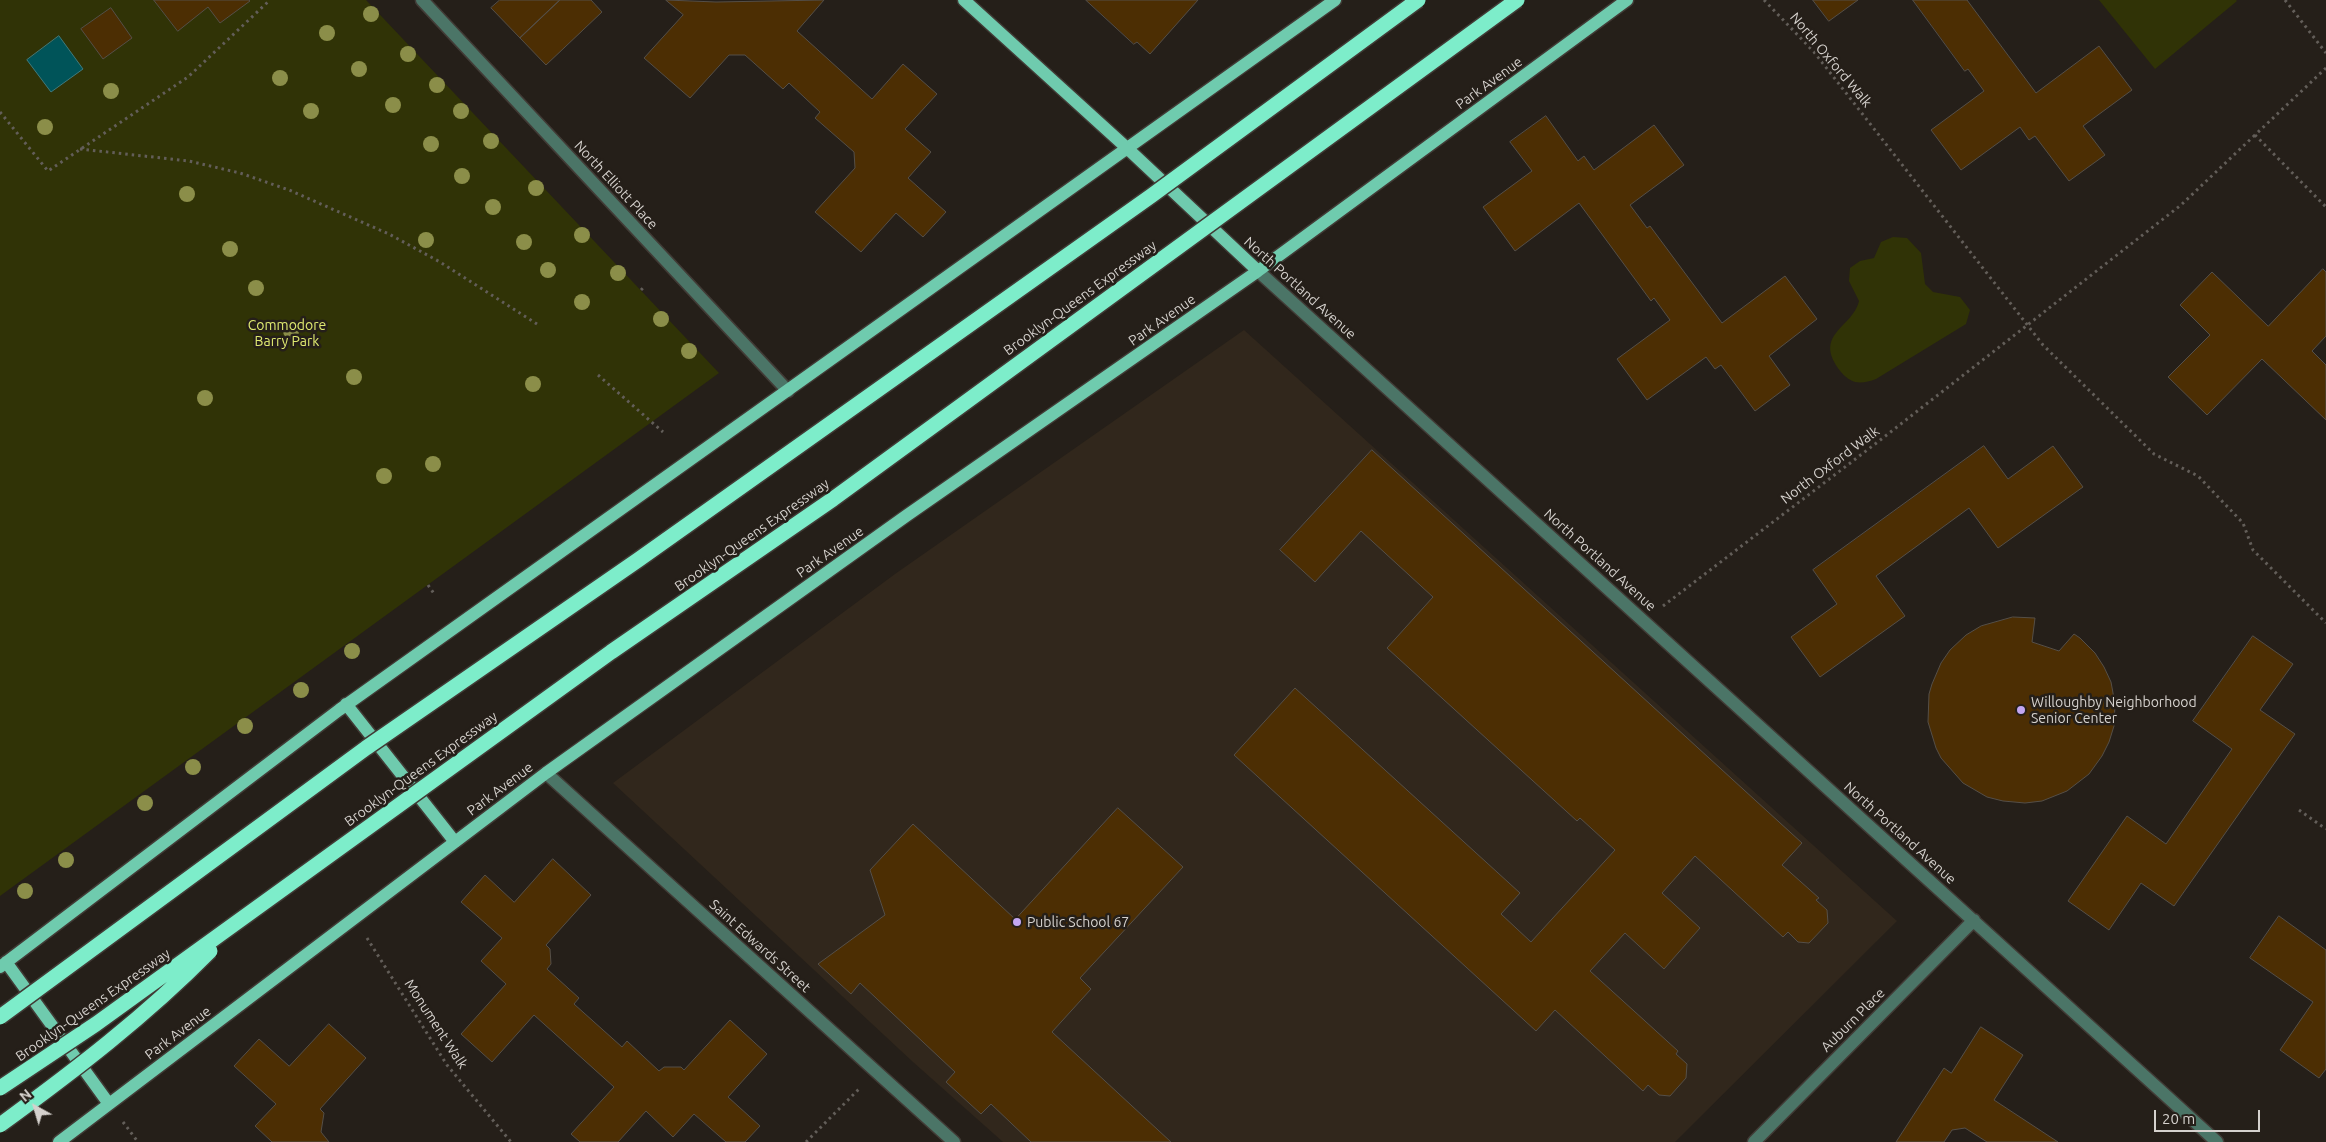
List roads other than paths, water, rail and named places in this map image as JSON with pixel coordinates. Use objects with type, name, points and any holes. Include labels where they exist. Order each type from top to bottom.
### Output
[{"type":"highway","points":[[0,1017],[366,748],[638,560],[1143,201],[1418,0]]},
{"type":"highway","name":"Brooklyn-Queens Expressway","points":[[0,1088],[96,1024],[595,664],[832,499],[1516,0]]},
{"type":"highway","points":[[0,1125],[84,1064],[194,967],[237,923]]},
{"type":"main road","name":"North Portland Avenue","points":[[964,0],[1128,148],[1258,272]]},
{"type":"main road","points":[[109,1104],[3,965],[346,704],[1335,0]]},
{"type":"main road","name":"Park Avenue","points":[[59,1142],[546,773],[906,516],[1258,272],[1627,0]]},
{"type":"main road","points":[[346,704],[455,842]]},
{"type":"street","name":"North Elliott Place","points":[[422,0],[788,391]]},
{"type":"street","name":"North Portland Avenue","points":[[1258,272],[1644,620],[2217,1142]]},
{"type":"street","name":"Saint Edwards Street","points":[[546,773],[954,1142]]},
{"type":"street","name":"Auburn Place","points":[[1754,1142],[1974,920]]},
{"type":"water","points":[[59,36],[83,69],[51,92],[27,60]]},
{"type":"place","name":"Willoughby Neighborhood Senior Center","points":[[2021,710]]},
{"type":"place","name":"Public School 67","points":[[1017,922]]},
{"type":"park label","name":"Commodore Barry Park","points":[[287,334]]}]
